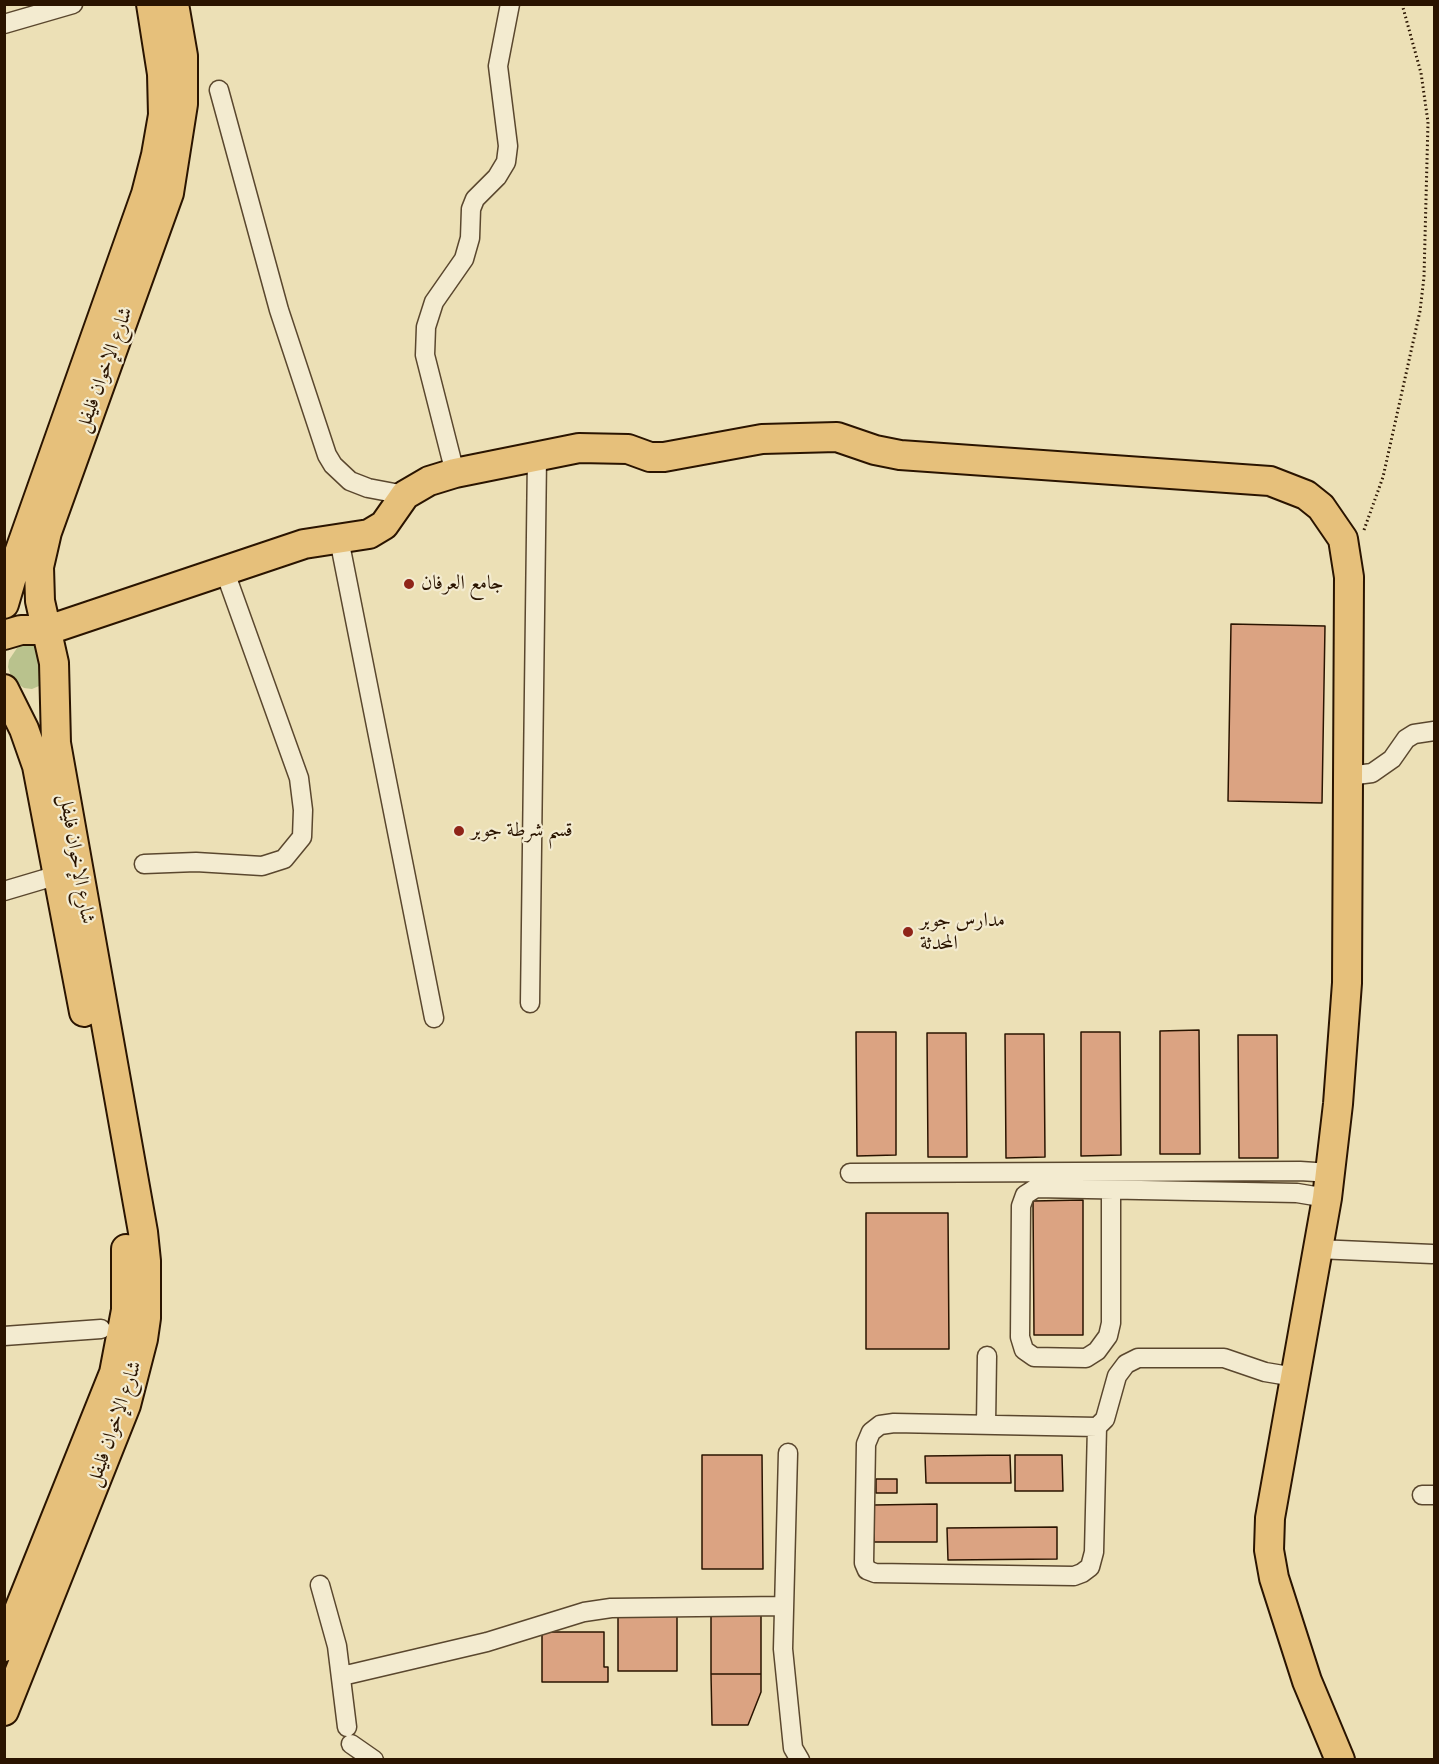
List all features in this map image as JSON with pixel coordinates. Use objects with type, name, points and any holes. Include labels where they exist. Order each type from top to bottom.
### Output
[{"type":"main road","name":"شارع الإخوان فليفل","points":[[4,604],[19,553],[146,194],[156,155],[163,115],[162,74],[150,4]]},
{"type":"main road","name":"شارع الإخوان فليفل","points":[[92,1002],[56,743],[54,663],[39,584],[42,549],[169,193],[183,104],[183,56],[174,4]]},
{"type":"main road","points":[[4,635],[21,630],[48,630],[304,544],[377,531],[390,518],[405,495],[429,481],[455,473],[592,448],[628,449],[650,456],[664,457],[762,439],[824,436],[848,439],[875,450],[900,455],[1270,481],[1306,495],[1321,507],[1343,539],[1348,558],[1346,993],[1329,1185],[1270,1518],[1269,1550],[1274,1578],[1307,1681],[1340,1760]]},
{"type":"main road","name":"شارع الإخوان فليفل","points":[[4,1647],[124,1376],[146,1318],[146,1262],[92,1002],[58,875],[37,766],[24,729],[6,693]]},
{"type":"main road","points":[[6,693],[31,702],[54,696]]},
{"type":"main road","name":"شارع الإخوان فليفل","points":[[4,1711],[126,1405],[124,1376]]},
{"type":"street","points":[[4,24],[73,4]]},
{"type":"street","points":[[455,473],[425,355],[426,327],[434,302],[464,259],[470,238],[471,208],[475,199],[497,177],[506,162],[508,146],[498,66],[510,4]]},
{"type":"street","points":[[219,90],[279,310],[327,455],[337,470],[350,481],[368,489],[405,495]]},
{"type":"street","points":[[530,1003],[537,457]]},
{"type":"street","points":[[339,539],[434,1018]]},
{"type":"street","points":[[144,864],[196,862],[262,866],[284,859],[302,837],[303,810],[299,778],[225,572]]},
{"type":"street","points":[[1348,776],[1372,773],[1392,759],[1406,739],[1414,734],[1434,731]]},
{"type":"street","points":[[4,891],[58,875]]},
{"type":"street","points":[[850,1173],[1288,1171],[1329,1185]]},
{"type":"street","points":[[1111,1192],[1111,1323],[1108,1336],[1097,1351],[1086,1358],[1034,1357],[1023,1350],[1020,1337],[1021,1206],[1025,1195],[1036,1188],[1097,1188],[1111,1192],[1297,1193],[1329,1185]]},
{"type":"street","points":[[1317,1249],[1432,1254]]},
{"type":"street","points":[[4,1336],[101,1329]]},
{"type":"street","points":[[986,1425],[987,1356]]},
{"type":"street","points":[[1097,1427],[894,1423],[880,1425],[871,1432],[866,1444],[864,1563],[867,1570],[875,1573],[1074,1576],[1082,1573],[1090,1567],[1094,1552],[1097,1427],[1105,1419],[1117,1376],[1126,1364],[1138,1358],[1224,1358],[1265,1372],[1295,1377]]},
{"type":"street","points":[[788,1453],[783,1606],[786,1701],[791,1756]]},
{"type":"street","points":[[320,1585],[330,1615],[342,1677],[349,1735],[374,1760]]},
{"type":"street","points":[[342,1677],[487,1642],[584,1612],[611,1608],[783,1606]]},
{"type":"path","points":[[1348,558],[1365,528],[1377,498],[1410,355],[1424,277],[1429,144],[1426,99],[1402,4]]},
{"type":"path","points":[[1428,192],[1434,191]]},
{"type":"green space","points":[[30,643],[38,645],[46,683],[32,689],[24,688],[12,680],[8,667],[9,660],[17,648]]},
{"type":"building","points":[[1231,624],[1325,626],[1322,803],[1228,801]]},
{"type":"building","points":[[1199,1030],[1200,1154],[1160,1154],[1160,1031]]},
{"type":"building","points":[[856,1032],[896,1032],[896,1155],[857,1156]]},
{"type":"building","points":[[1081,1032],[1120,1032],[1121,1155],[1081,1156]]},
{"type":"building","points":[[927,1033],[966,1033],[967,1157],[928,1157]]},
{"type":"building","points":[[1005,1034],[1044,1034],[1045,1157],[1006,1158]]},
{"type":"building","points":[[1238,1035],[1277,1035],[1278,1158],[1239,1158]]},
{"type":"building","points":[[1083,1200],[1083,1335],[1034,1335],[1033,1201]]},
{"type":"building","points":[[866,1213],[948,1213],[949,1349],[866,1349]]},
{"type":"building","points":[[702,1455],[762,1455],[763,1569],[702,1569]]},
{"type":"building","points":[[1010,1455],[1011,1483],[926,1483],[925,1456]]},
{"type":"building","points":[[1015,1455],[1062,1455],[1063,1491],[1015,1491]]},
{"type":"building","points":[[876,1479],[897,1479],[897,1493],[876,1493]]},
{"type":"building","points":[[937,1504],[937,1542],[874,1542],[874,1505]]},
{"type":"building","points":[[1057,1527],[1057,1559],[948,1560],[947,1528]]},
{"type":"building","points":[[711,1613],[761,1613],[761,1674],[711,1674]]},
{"type":"building","points":[[618,1615],[677,1615],[677,1671],[618,1671]]},
{"type":"building","points":[[542,1632],[604,1632],[604,1667],[608,1667],[608,1682],[542,1682]]},
{"type":"building","points":[[711,1674],[761,1674],[761,1692],[748,1725],[712,1725]]},
{"type":"place","name":"جامع العرفان","points":[[409,584]]},
{"type":"place","name":"قسم شرطة جوبر","points":[[459,831]]},
{"type":"place","name":"مدارس جوبر المحدثة","points":[[908,932]]}]
